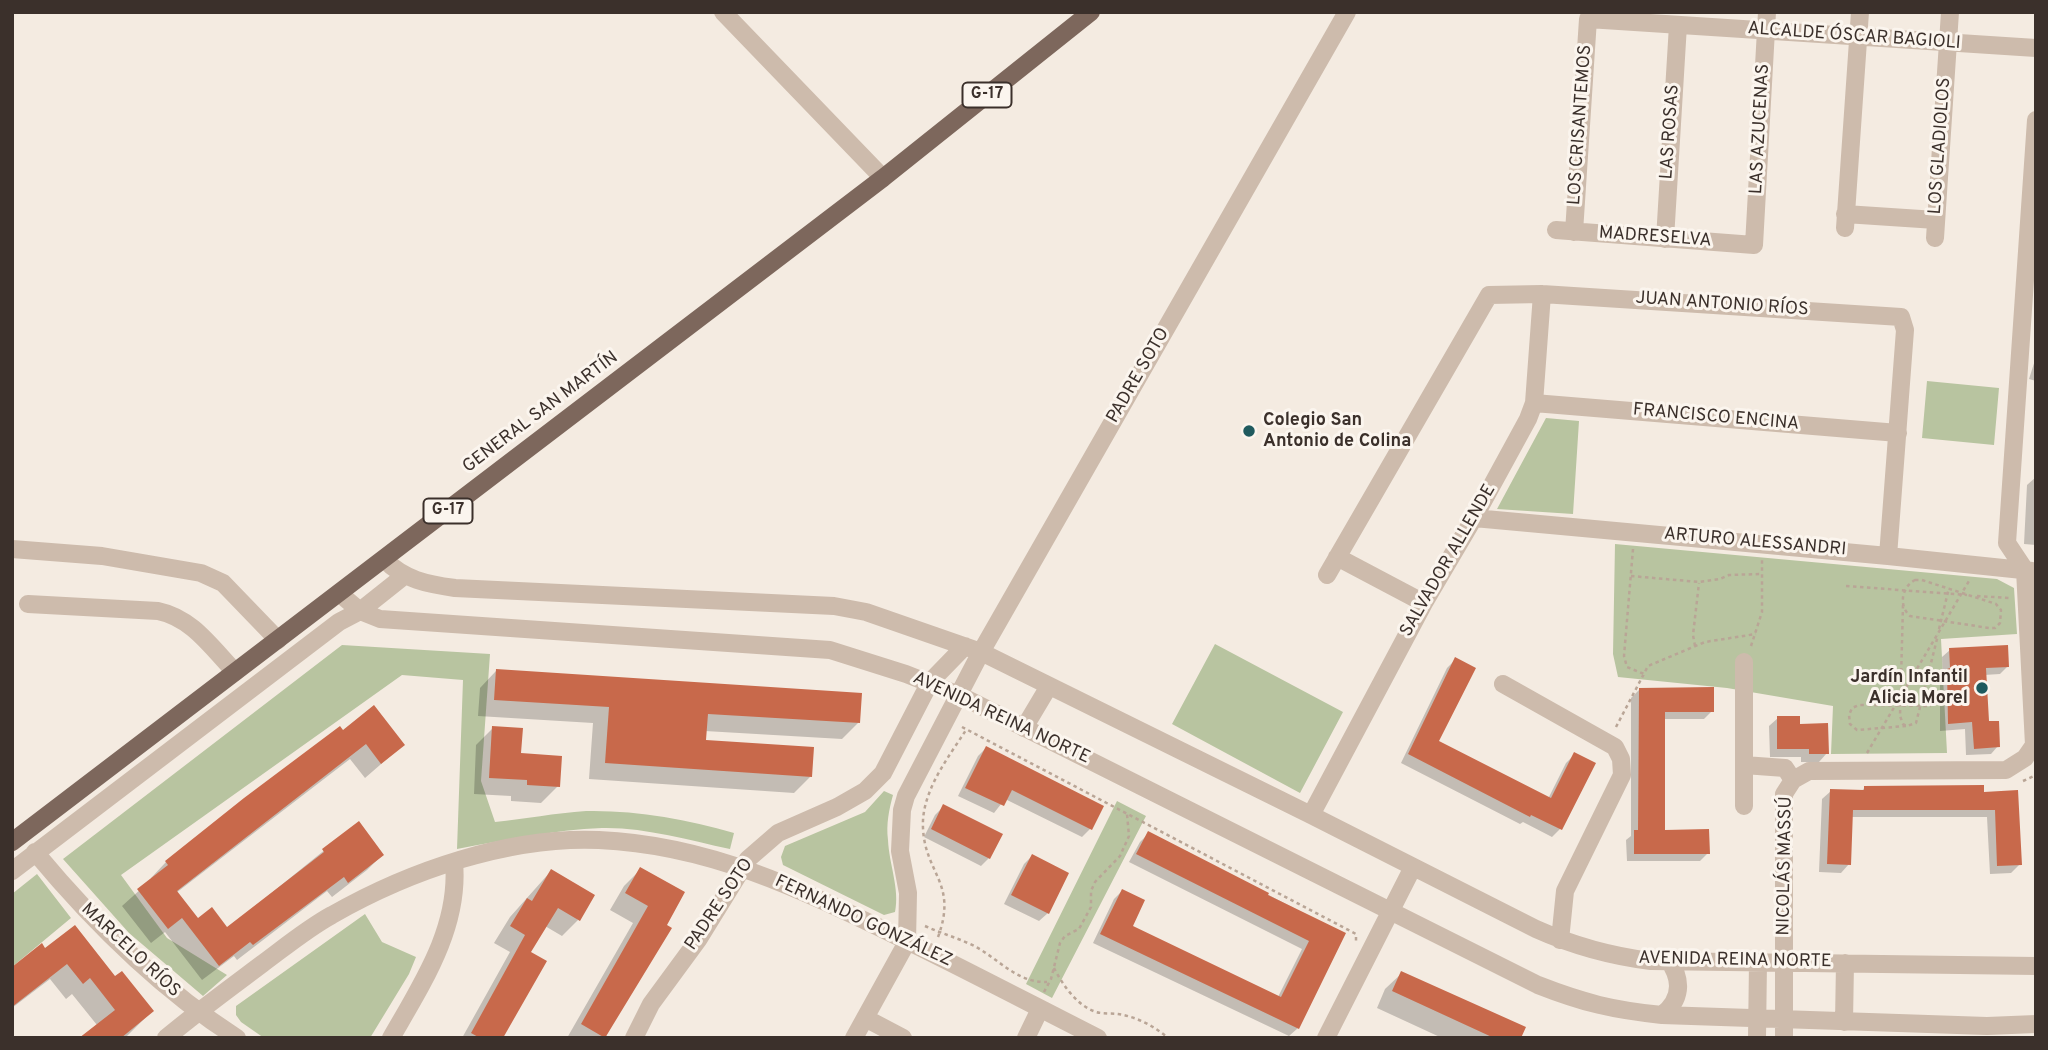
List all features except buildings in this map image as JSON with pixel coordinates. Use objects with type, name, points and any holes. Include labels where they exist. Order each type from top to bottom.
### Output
[{"type":"main road","name":"GENERAL SAN MARTÍN","points":[[12,842],[883,177],[1091,12]]},
{"type":"street","points":[[723,12],[883,177]]},
{"type":"street","name":"PADRE SOTO","points":[[634,1038],[651,1004],[698,940],[748,859],[778,833],[837,807],[865,791],[883,773],[930,682],[973,649],[1298,101],[1347,12]]},
{"type":"street","name":"LAS AZUCENAS","points":[[1754,245],[1768,12]]},
{"type":"street","points":[[1859,37],[1860,12]]},
{"type":"street","name":"LOS GLADIOLOS","points":[[1859,37],[1845,221],[1936,229],[1950,12]]},
{"type":"street","name":"ALCALDE ÓSCAR BAGIOLI","points":[[1588,19],[1668,20],[1766,31],[2036,48]]},
{"type":"street","name":"LOS CRISANTEMOS","points":[[1574,232],[1588,19]]},
{"type":"street","name":"LAS ROSAS","points":[[1665,239],[1668,20]]},
{"type":"street","points":[[1744,765],[1785,768],[1793,780],[1809,771],[2006,770],[2031,763],[2034,746],[2026,599],[2030,571],[2007,543],[2032,241],[2036,120]]},
{"type":"street","name":"MADRESELVA","points":[[1556,230],[1754,245]]},
{"type":"street","name":"JUAN ANTONIO RÍOS","points":[[1337,557],[1489,295],[1542,294],[1901,317],[1905,330],[1898,433]]},
{"type":"street","name":"SALVADOR ALLENDE","points":[[1311,815],[1424,603],[1528,419],[1534,403],[1542,294]]},
{"type":"street","name":"FRANCISCO ENCINA","points":[[1534,403],[1898,433]]},
{"type":"street","points":[[1888,555],[1898,433]]},
{"type":"street","name":"ARTURO ALESSANDRI","points":[[1474,518],[1888,555],[2030,571]]},
{"type":"street","points":[[12,548],[102,556],[201,573],[223,583],[278,640]]},
{"type":"street","points":[[1327,575],[1337,557],[1424,603]]},
{"type":"street","name":"AVENIDA REINA NORTE","points":[[384,559],[404,576],[424,583],[455,588],[834,606],[866,612],[973,649],[1560,940],[1610,955],[1669,961],[2036,967]]},
{"type":"street","points":[[12,871],[339,622],[360,611],[404,576]]},
{"type":"street","name":"AVENIDA REINA NORTE","points":[[339,593],[360,611],[380,619],[830,650],[930,682],[1538,985],[1580,1001],[1615,1010],[1757,1029],[1784,1029],[1844,1022],[1987,1026],[2036,1024]]},
{"type":"street","points":[[28,604],[173,614],[190,623],[234,672]]},
{"type":"street","points":[[854,1038],[907,942],[908,893],[900,850],[902,810],[906,796],[959,695],[973,649]]},
{"type":"street","points":[[1744,662],[1744,806]]},
{"type":"street","points":[[1503,684],[1615,747],[1620,759],[1622,775],[1565,891],[1560,940]]},
{"type":"street","points":[[1024,728],[1049,686]]},
{"type":"street","name":"NICOLÁS MASSÚ","points":[[1784,1029],[1784,794],[1793,780]]},
{"type":"street","name":"FERNANDO GONZÁLEZ","points":[[166,1038],[331,915],[401,881],[454,862],[499,850],[561,841],[598,840],[688,851],[803,891],[1098,1038]]},
{"type":"street","name":"MARCELO RÍOS","points":[[35,852],[76,901],[152,976],[237,1038]]},
{"type":"street","points":[[391,1038],[433,965],[453,897],[456,880],[454,862]]},
{"type":"street","points":[[1326,1038],[1413,867]]},
{"type":"street","points":[[1662,1015],[1674,1006],[1679,990],[1678,973],[1669,961]]},
{"type":"street","points":[[1757,1029],[1758,962]]},
{"type":"street","points":[[1844,1022],[1845,963]]},
{"type":"street","points":[[1026,1038],[1040,1009]]},
{"type":"street","points":[[865,1018],[903,1038]]},
{"type":"path","points":[[1634,532],[1624,656],[1626,667],[1644,674]]},
{"type":"path","points":[[1744,662],[1762,612],[1762,544]]},
{"type":"path","points":[[1942,622],[1970,580],[1972,564]]},
{"type":"path","points":[[1631,576],[1699,582],[1729,575],[1762,574]]},
{"type":"path","points":[[1907,726],[1900,720],[1904,592],[1909,583],[1922,580],[1961,594]]},
{"type":"path","points":[[1695,646],[1693,635],[1699,582]]},
{"type":"path","points":[[1846,586],[1971,596],[1996,604],[2001,610],[2000,622],[1996,628],[1942,622],[1910,616],[1903,605]]},
{"type":"path","points":[[1931,706],[1921,706],[1900,706],[1895,706],[1858,705],[1852,708],[1849,715],[1850,724],[1857,730],[1916,723],[1921,706],[1938,632],[1942,622],[1949,588]]},
{"type":"path","points":[[1971,596],[2026,599]]},
{"type":"path","points":[[1856,771],[1938,632]]},
{"type":"path","points":[[1608,743],[1648,666],[1705,642],[1756,634]]},
{"type":"path","points":[[947,719],[1356,934],[1356,944]]},
{"type":"path","points":[[932,954],[943,927],[945,908],[944,892],[927,849],[923,829],[924,810],[943,766],[966,730]]},
{"type":"path","points":[[1040,1009],[1060,943],[1065,936],[1079,929],[1091,907],[1091,891],[1095,882],[1119,856],[1129,836],[1128,814]]},
{"type":"path","points":[[909,919],[974,945],[1008,970],[1032,981],[1049,982]]},
{"type":"path","points":[[1054,968],[1065,989],[1096,1012],[1121,1014],[1145,1022],[1168,1038]]},
{"type":"green space","points":[[1927,381],[1999,388],[1994,445],[1922,438]]},
{"type":"green space","points":[[1546,418],[1579,421],[1573,514],[1497,509]]},
{"type":"green space","points":[[1615,544],[1997,579],[2014,588],[2017,634],[1941,639],[1947,753],[1831,754],[1833,706],[1727,688],[1618,677],[1613,654]]},
{"type":"green space","points":[[1215,644],[1343,712],[1300,793],[1172,724]]},
{"type":"green space","points":[[342,645],[490,654],[481,781],[495,822],[586,811],[642,814],[734,833],[730,849],[650,832],[602,828],[548,833],[457,849],[463,680],[402,675],[121,875],[167,938],[227,975],[203,996],[129,933],[63,859]]},
{"type":"green space","points":[[884,791],[893,795],[887,828],[896,894],[895,912],[884,915],[783,865],[781,857],[785,846],[865,812]]},
{"type":"green space","points":[[1117,801],[1146,816],[1052,998],[1026,984]]},
{"type":"green space","points":[[37,874],[71,918],[12,967],[12,894]]},
{"type":"green space","points":[[365,914],[382,942],[416,957],[409,974],[370,1038],[264,1038],[241,1022],[236,1015],[236,1006]]},
{"type":"place","name":"Colegio San Antonio de Colina","points":[[1249,431]]},
{"type":"place","name":"Jardín Infantil Alicia Morel","points":[[1982,688]]}]
